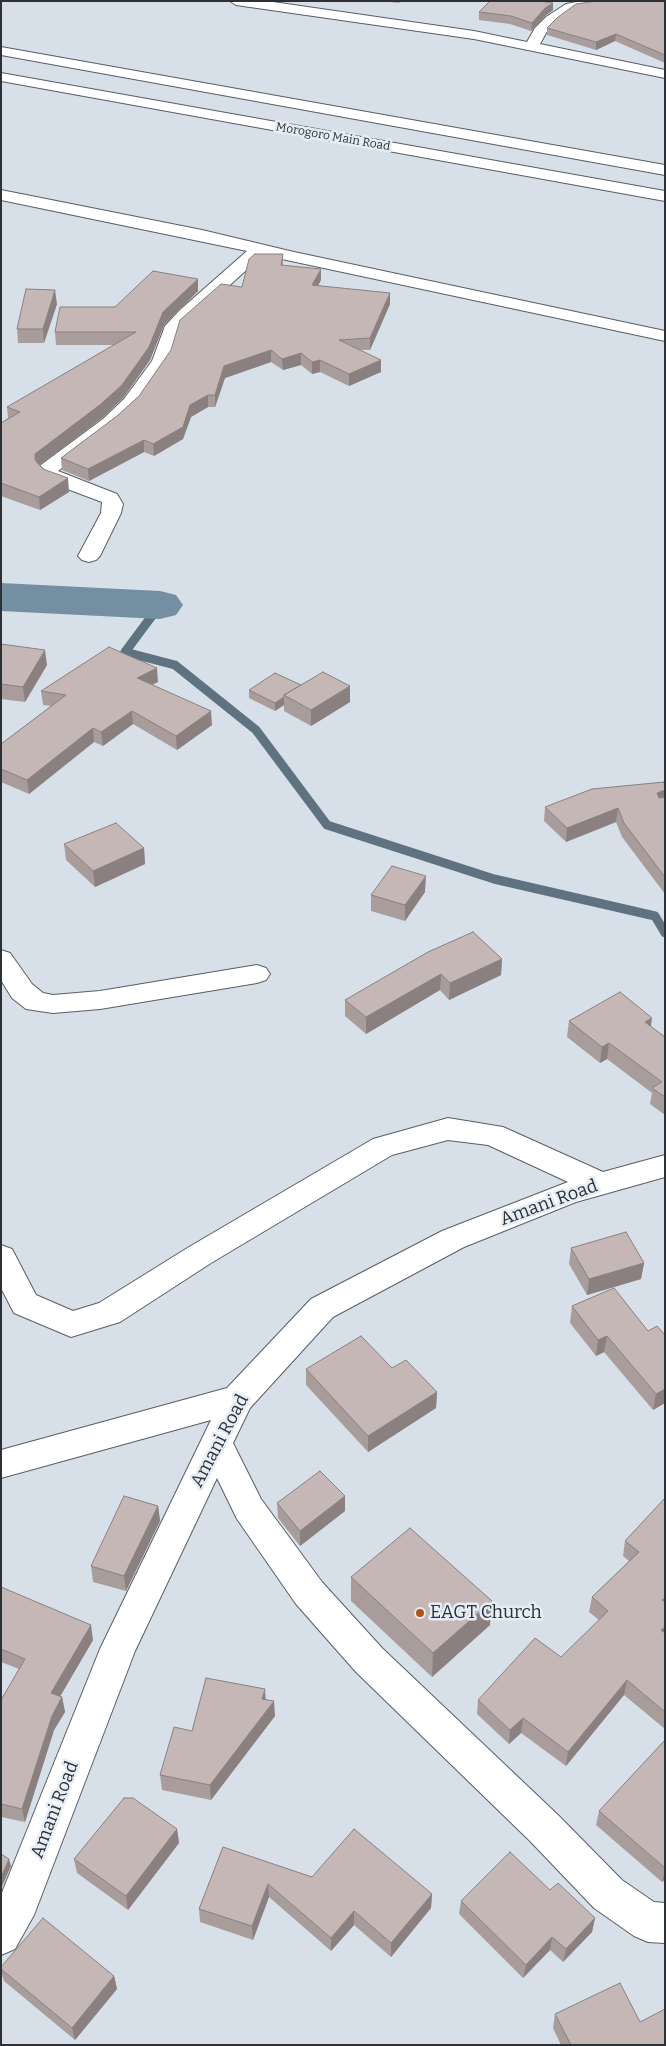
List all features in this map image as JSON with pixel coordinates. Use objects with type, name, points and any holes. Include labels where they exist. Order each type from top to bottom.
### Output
[{"type":"main road","points":[[236,1],[396,23],[532,46],[665,74]]},
{"type":"main road","points":[[553,5],[571,7],[608,1]]},
{"type":"main road","points":[[532,46],[540,31],[550,20],[571,7]]},
{"type":"main road","name":"Morogoro Main Road","points":[[1,51],[665,170]]},
{"type":"main road","name":"Morogoro Main Road","points":[[1,77],[665,196]]},
{"type":"main road","points":[[1,195],[260,248],[665,336]]},
{"type":"main road","points":[[89,556],[111,513],[112,504],[110,498],[53,477],[48,472],[48,469],[110,423],[131,403],[160,361],[171,330],[186,314],[260,248]]},
{"type":"main road","points":[[1,959],[22,991],[36,1002],[54,1004],[100,1000],[257,974]]},
{"type":"main road","points":[[1,1257],[25,1304],[71,1324],[109,1313],[200,1255],[383,1147],[448,1129],[493,1135],[601,1184]]},
{"type":"main road","name":"Amani Road","points":[[1,1935],[20,1901],[118,1649],[238,1399],[322,1308],[453,1239],[568,1193],[665,1166]]},
{"type":"main road","points":[[1,1464],[238,1399]]},
{"type":"main road","points":[[217,1444],[249,1509],[309,1593],[369,1660],[538,1822],[608,1894],[648,1922],[665,1923]]},
{"type":"building","points":[[490,1],[540,1],[553,3],[545,8],[532,23],[511,16],[479,12]]},
{"type":"building","points":[[597,1],[665,1],[665,55],[616,34],[596,42],[547,28],[576,4]]},
{"type":"building","points":[[255,254],[283,254],[281,265],[321,269],[312,285],[390,293],[370,338],[339,340],[381,360],[349,374],[320,360],[312,362],[301,353],[282,359],[271,350],[224,366],[215,395],[208,395],[190,405],[183,427],[153,444],[144,440],[88,469],[61,458],[117,416],[139,396],[171,350],[180,320],[221,284],[242,287],[249,259]]},
{"type":"building","points":[[153,271],[198,279],[163,312],[149,347],[122,385],[101,404],[35,454],[35,460],[43,469],[68,478],[39,497],[1,483],[1,423],[20,412],[7,407],[136,332],[55,332],[60,307],[115,307]]},
{"type":"building","points":[[26,289],[55,290],[43,329],[17,329]]},
{"type":"building","points":[[1,644],[45,650],[23,687],[1,684]]},
{"type":"building","points":[[109,647],[157,668],[137,678],[211,711],[176,736],[132,711],[101,732],[93,728],[27,780],[1,769],[1,744],[66,695],[41,691]]},
{"type":"building","points":[[323,672],[350,686],[311,710],[284,695]]},
{"type":"building","points":[[275,673],[301,685],[275,703],[249,690]]},
{"type":"building","points":[[664,782],[665,790],[657,793],[659,798],[665,797],[665,877],[624,823],[618,808],[567,828],[545,807],[592,789]]},
{"type":"building","points":[[116,823],[144,848],[93,871],[64,844]]},
{"type":"building","points":[[392,866],[426,876],[405,905],[371,895]]},
{"type":"building","points":[[473,932],[502,959],[450,983],[441,974],[366,1017],[345,1000],[428,952]]},
{"type":"building","points":[[620,992],[652,1018],[645,1022],[665,1037],[665,1097],[652,1088],[662,1082],[609,1043],[602,1047],[569,1021]]},
{"type":"building","points":[[626,1232],[644,1263],[589,1279],[571,1248]]},
{"type":"building","points":[[614,1288],[648,1331],[657,1326],[665,1335],[665,1389],[656,1394],[607,1336],[598,1340],[572,1306]]},
{"type":"building","points":[[361,1336],[392,1368],[406,1360],[437,1392],[368,1436],[306,1369]]},
{"type":"building","points":[[320,1471],[345,1496],[300,1531],[277,1503]]},
{"type":"building","points":[[124,1496],[158,1506],[124,1576],[91,1566]]},
{"type":"building","points":[[665,1498],[665,1598],[662,1600],[665,1602],[665,1627],[661,1630],[665,1633],[665,1712],[627,1680],[568,1752],[523,1718],[510,1730],[478,1700],[535,1638],[561,1657],[608,1611],[592,1597],[639,1552],[625,1541]]},
{"type":"building","name":"EAGT Church","points":[[410,1528],[492,1601],[433,1653],[351,1577]]},
{"type":"building","points":[[1,1587],[91,1625],[51,1693],[62,1697],[52,1716],[22,1809],[1,1804],[1,1700],[25,1659],[1,1649]]},
{"type":"building","points":[[206,1678],[265,1689],[262,1699],[274,1701],[210,1785],[160,1775],[174,1727],[192,1731]]},
{"type":"building","points":[[665,1740],[665,1868],[599,1811]]},
{"type":"building","points":[[124,1798],[133,1798],[177,1829],[126,1896],[74,1859]]},
{"type":"building","points":[[354,1829],[432,1894],[391,1943],[354,1911],[331,1938],[268,1884],[252,1926],[199,1909],[223,1847],[312,1877]]},
{"type":"building","points":[[510,1852],[550,1890],[558,1883],[595,1918],[566,1949],[552,1937],[526,1965],[461,1901]]},
{"type":"building","points":[[1,1854],[9,1859],[1,1877]]},
{"type":"building","points":[[43,1918],[114,1976],[72,2028],[1,1969]]},
{"type":"building","points":[[620,1983],[640,2022],[665,2009],[665,2045],[571,2045],[555,2014]]},
{"type":"waterway","points":[[1,597],[160,605]]},
{"type":"waterway","points":[[160,605],[125,652],[175,665],[256,730],[327,825],[494,879],[655,916],[665,933]]},
{"type":"place","name":"EAGT Church","points":[[420,1613]]}]
